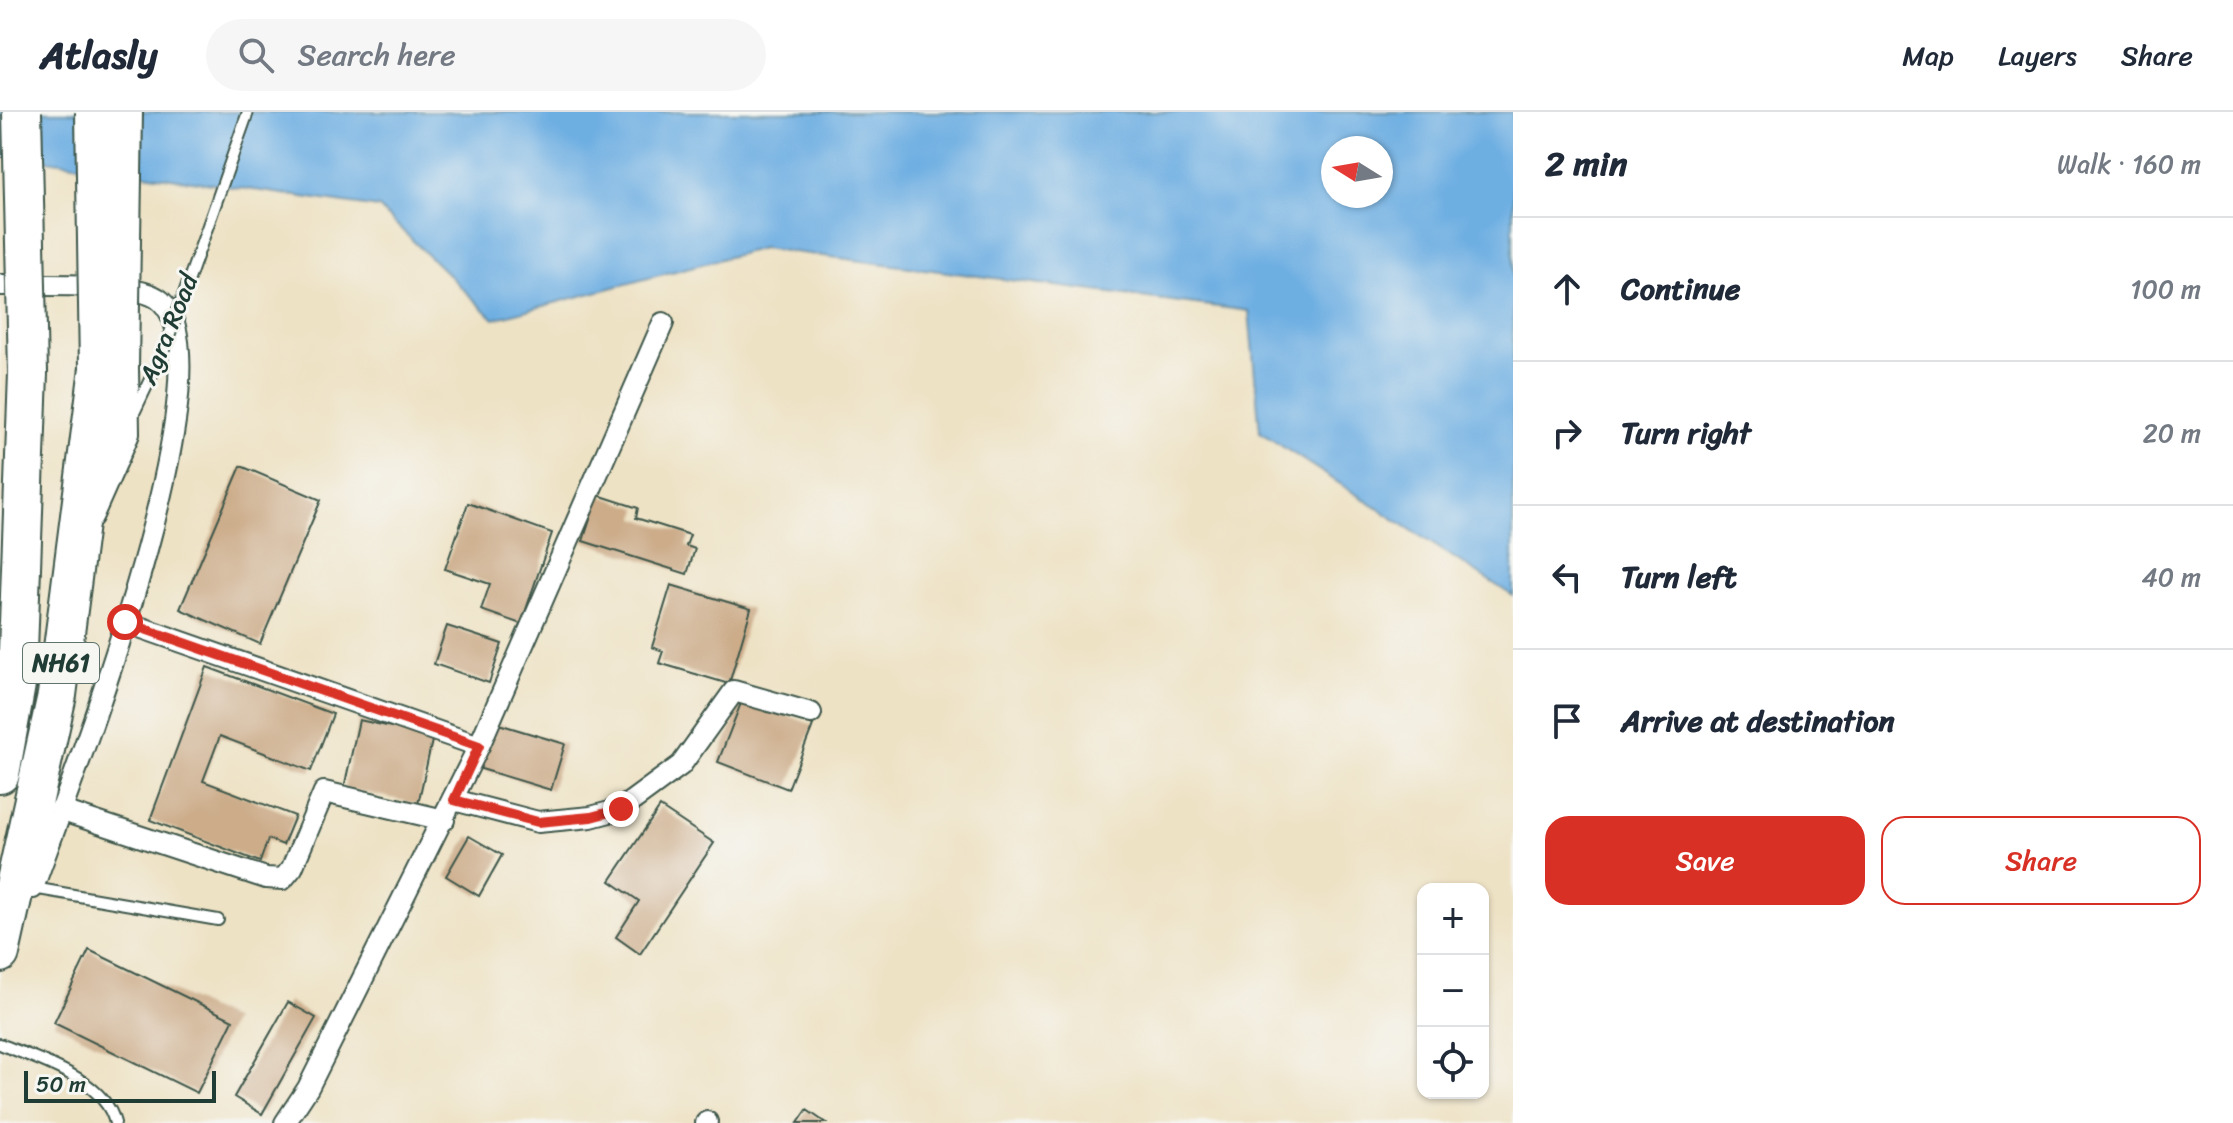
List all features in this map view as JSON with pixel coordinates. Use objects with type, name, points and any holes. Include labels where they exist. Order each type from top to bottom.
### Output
[{"type":"highway","name":"NH61","points":[[0,774],[17,679],[28,373],[22,112]]},
{"type":"highway","name":"NH61","points":[[0,953],[57,695],[76,541],[111,368],[95,112]]},
{"type":"street","points":[[124,433],[111,368],[127,112]]},
{"type":"street","points":[[0,285],[137,288],[162,301],[175,330],[181,373],[177,418],[162,497],[125,622],[60,810],[16,884]]},
{"type":"street","points":[[285,1123],[308,1088],[454,800],[663,323]]},
{"type":"street","name":"Agra Road","points":[[76,541],[124,433]]},
{"type":"street","points":[[125,622],[479,746]]},
{"type":"street","points":[[454,800],[538,822],[591,817],[621,809],[681,765],[734,691],[811,713]]},
{"type":"street","points":[[60,810],[266,878],[283,879],[292,868],[324,792],[444,820]]},
{"type":"lane","name":"Agra Road","points":[[124,433],[164,350],[248,112]]},
{"type":"lane","points":[[16,884],[218,920]]},
{"type":"lane","points":[[0,1044],[79,1079],[112,1111],[115,1123]]},
{"type":"water","points":[[0,112],[1513,112],[1513,596],[1260,432],[1249,311],[762,248],[494,319],[379,208],[26,157],[0,157]]},
{"type":"building","points":[[241,466],[321,500],[260,644],[180,609]]},
{"type":"building","points":[[598,495],[638,508],[636,518],[690,535],[686,546],[695,549],[687,574],[583,541]]},
{"type":"building","points":[[468,503],[552,533],[521,624],[481,610],[490,584],[445,569]]},
{"type":"building","points":[[671,585],[751,609],[729,684],[659,663],[663,651],[652,647]]},
{"type":"building","points":[[447,626],[502,644],[489,683],[434,664]]},
{"type":"building","points":[[207,667],[333,714],[311,771],[220,736],[203,781],[295,816],[283,845],[268,839],[260,862],[150,820]]},
{"type":"building","points":[[743,698],[813,725],[788,789],[718,762]]},
{"type":"building","points":[[359,720],[433,736],[418,804],[344,788]]},
{"type":"building","points":[[492,722],[565,744],[551,790],[478,768]]},
{"type":"building","points":[[660,807],[714,843],[640,954],[616,937],[639,901],[610,881]]},
{"type":"building","points":[[469,836],[502,855],[479,896],[446,876]]},
{"type":"building","points":[[89,950],[233,1020],[197,1093],[54,1023]]},
{"type":"building","points":[[288,1002],[316,1018],[262,1114],[234,1097]]},
{"type":"building","points":[[807,1110],[826,1123],[798,1123]]},
{"type":"route","points":[[125,622],[479,746],[454,800],[538,822],[591,817],[621,809]]}]
